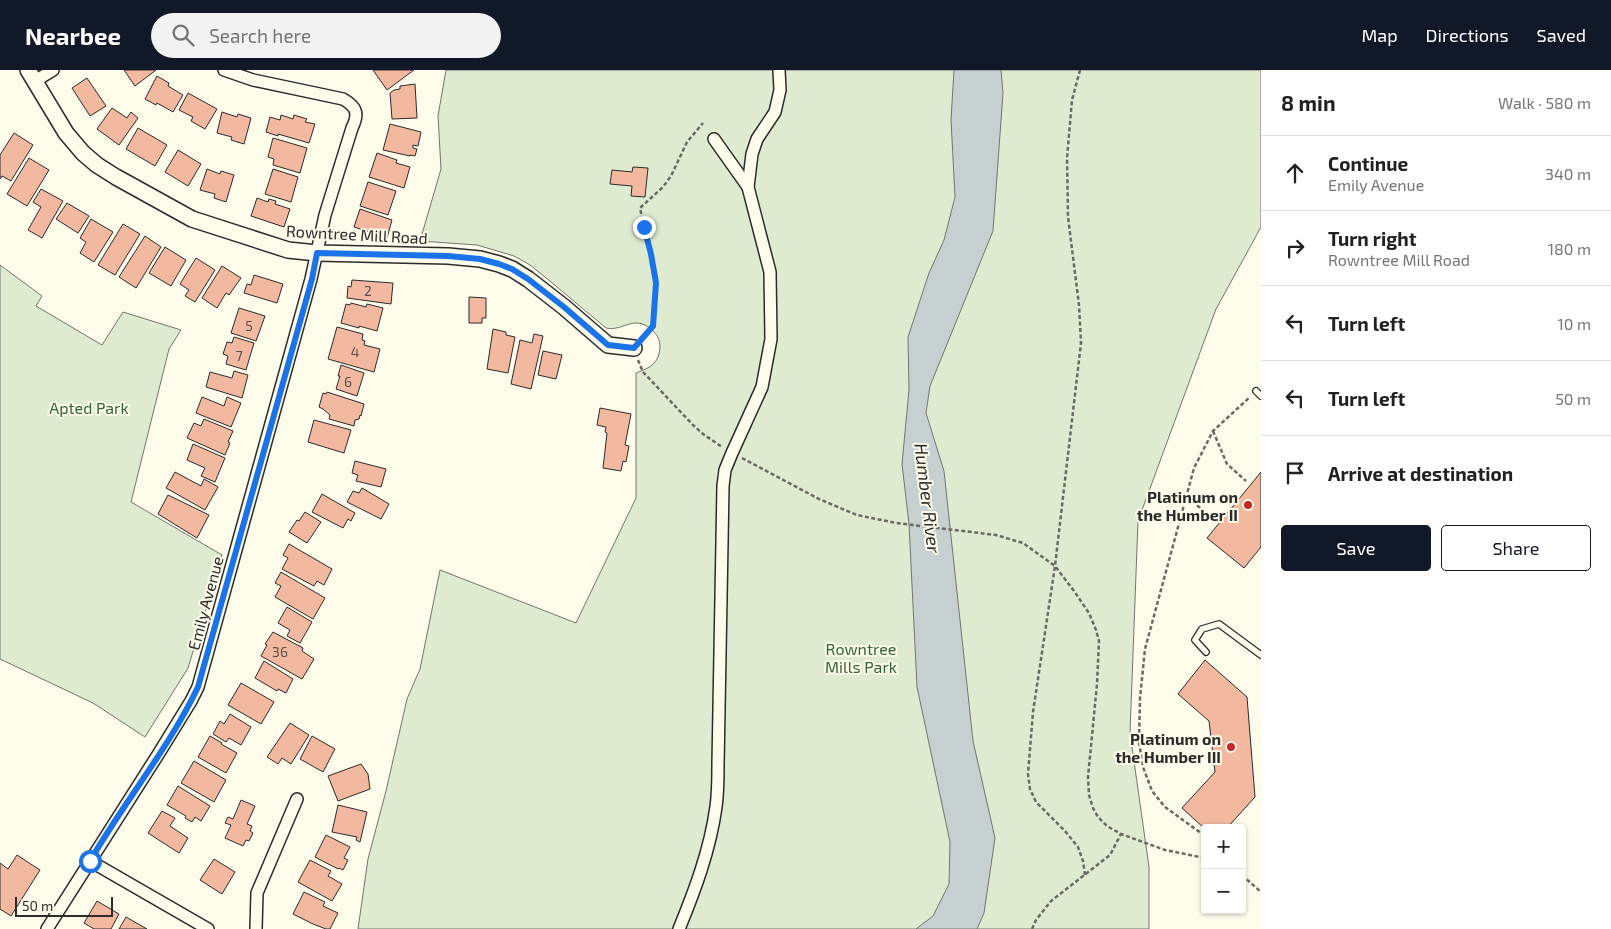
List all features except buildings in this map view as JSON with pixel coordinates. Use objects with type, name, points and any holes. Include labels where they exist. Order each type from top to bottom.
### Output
[{"type":"street","points":[[32,76],[54,70]]},
{"type":"street","name":"Emily Avenue","points":[[47,929],[160,753],[198,687],[312,279],[325,215],[356,119],[355,111],[343,99],[253,80],[224,70]]},
{"type":"street","points":[[748,187],[752,154],[757,139],[775,112],[780,90],[779,70]]},
{"type":"street","name":"Rowntree Mill Road","points":[[32,76],[74,143],[97,165],[192,219],[288,250],[317,253],[448,256],[480,259],[499,264],[512,269],[528,279],[608,345],[634,348]]},
{"type":"street","points":[[679,929],[698,880],[716,806],[723,486],[725,470],[762,387],[771,339],[770,272],[748,187],[714,139]]},
{"type":"street","points":[[256,929],[257,893],[297,799]]},
{"type":"street","points":[[90,861],[208,929]]},
{"type":"lane","points":[[1206,652],[1195,640],[1202,629],[1219,624],[1261,655]]},
{"type":"path","points":[[1080,70],[1072,100],[1067,158],[1070,245],[1079,305],[1081,343],[1055,566],[1033,712],[1028,774],[1030,789],[1036,802],[1078,847],[1085,875]]},
{"type":"path","points":[[703,123],[687,142],[663,187],[640,208],[656,283],[653,326],[634,348],[643,372],[703,434],[725,449]]},
{"type":"path","points":[[1201,833],[1165,807],[1152,791],[1143,767],[1139,742],[1140,698],[1145,649],[1194,468],[1213,431],[1258,393]]},
{"type":"path","points":[[1213,431],[1227,464],[1246,481]]},
{"type":"path","points":[[739,457],[839,509],[857,515],[896,523],[996,535],[1022,543],[1055,566],[1089,613],[1099,641],[1088,777],[1089,795],[1093,808],[1107,826],[1121,834],[1165,850],[1201,857]]},
{"type":"path","points":[[1187,496],[1216,521]]},
{"type":"path","points":[[1032,929],[1036,920],[1051,901],[1110,855],[1121,834]]},
{"type":"path","points":[[1246,879],[1261,892]]},
{"type":"green space","name":"Rowntree Mills Park","points":[[446,70],[1261,70],[1261,227],[1216,309],[1138,521],[1130,733],[1149,867],[1149,929],[358,929],[368,859],[407,699],[420,669],[440,570],[576,623],[636,498],[636,373],[653,364],[658,358],[660,351],[658,337],[647,326],[635,323],[618,328],[606,328],[530,265],[514,256],[477,245],[420,241],[441,169],[438,116]]},
{"type":"green space","name":"Apted Park","points":[[0,265],[42,296],[36,306],[102,345],[123,312],[181,330],[169,349],[131,502],[222,555],[188,668],[145,737],[93,703],[0,659]]},
{"type":"water","name":"Humber River","points":[[954,70],[1001,70],[1003,93],[993,231],[930,386],[926,413],[944,471],[973,741],[995,838],[984,913],[977,929],[916,929],[933,916],[949,884],[950,842],[917,687],[909,524],[902,464],[909,390],[908,337],[929,273],[944,240],[955,197],[951,120]]},
{"type":"place","name":"Platinum on the Humber II","points":[[1248,505]]},
{"type":"place","name":"Platinum on the Humber III","points":[[1231,747]]},
{"type":"route","points":[[90,861],[160,753],[198,687],[312,279],[317,253],[448,256],[480,259],[499,264],[512,269],[528,279],[608,345],[634,348],[653,326],[656,283],[644,227]]}]
